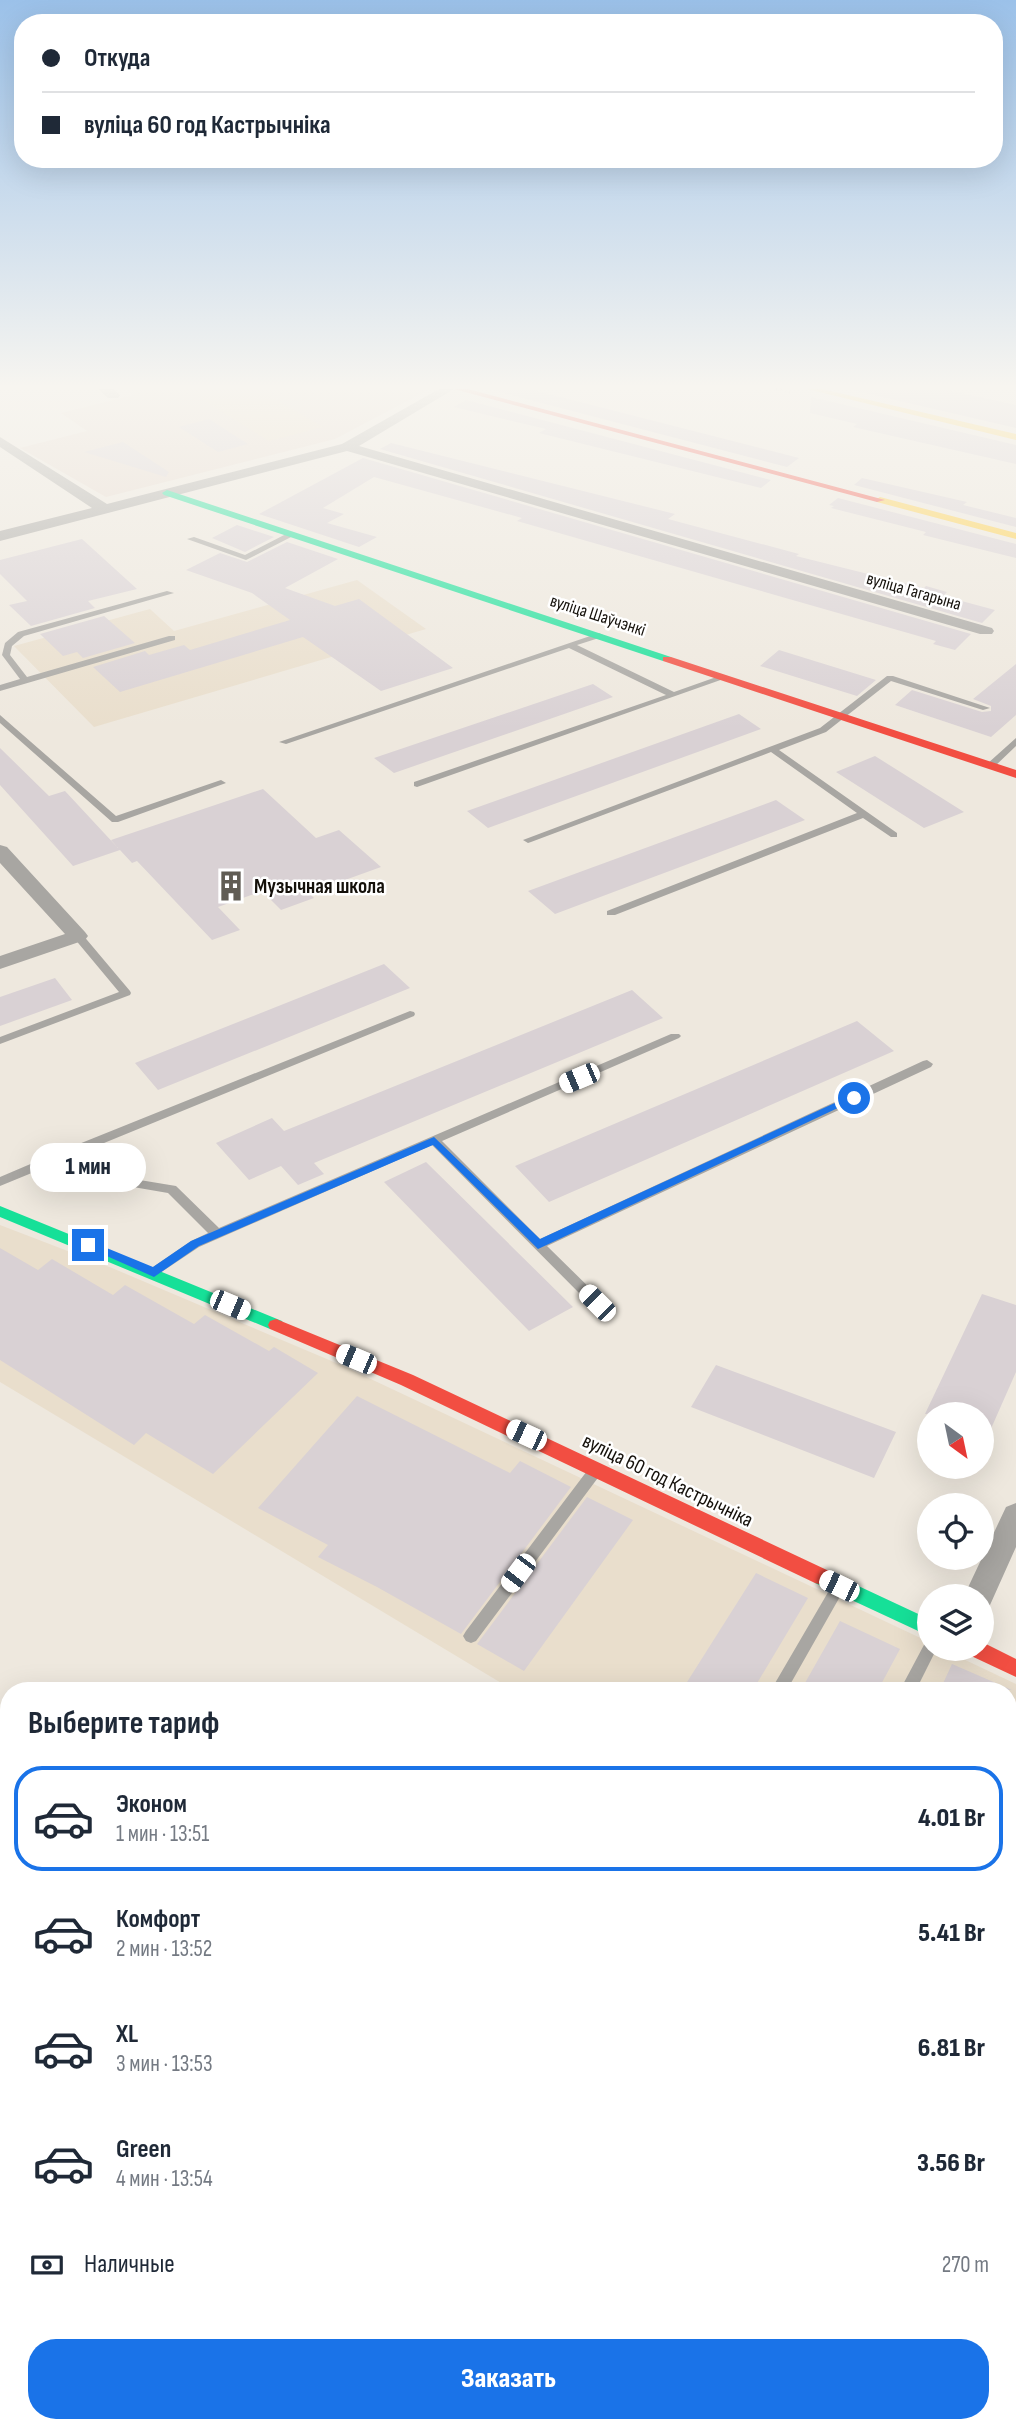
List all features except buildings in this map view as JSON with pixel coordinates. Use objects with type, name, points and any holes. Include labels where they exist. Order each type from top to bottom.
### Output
[{"type":"street","points":[[94,502],[104,509]]},
{"type":"street","points":[[0,536],[130,502]]},
{"type":"street","name":"вуліца Шаўчэнкі","points":[[195,502],[1016,774]]},
{"type":"street","name":"вуліца Гагарына","points":[[540,502],[986,631]]},
{"type":"street","points":[[889,502],[1016,536]]},
{"type":"street","points":[[0,851],[78,936],[0,963]]},
{"type":"street","name":"вуліца 60 год Кастрычніка","points":[[0,1211],[154,1272],[407,1380],[917,1622]]},
{"type":"street","points":[[984,1584],[1016,1515]]},
{"type":"street","points":[[994,1658],[1016,1668]]},
{"type":"lane","points":[[191,539],[246,558],[291,535]]},
{"type":"lane","points":[[25,680],[6,655],[8,645],[21,634],[170,593]]},
{"type":"lane","points":[[283,742],[599,635]]},
{"type":"lane","points":[[0,688],[172,638]]},
{"type":"lane","points":[[570,645],[673,695]]},
{"type":"lane","points":[[417,784],[724,677]]},
{"type":"lane","points":[[528,839],[823,730],[890,678],[986,708]]},
{"type":"lane","points":[[0,718],[115,820],[221,783]]},
{"type":"lane","points":[[990,766],[1016,741]]},
{"type":"lane","points":[[772,750],[894,835]]},
{"type":"lane","points":[[611,913],[864,814]]},
{"type":"lane","points":[[0,1041],[126,993],[78,936]]},
{"type":"lane","points":[[0,1182],[410,1014]]},
{"type":"lane","points":[[154,1272],[195,1244],[217,1234],[675,1036]]},
{"type":"lane","points":[[538,1245],[927,1064]]},
{"type":"lane","points":[[434,1140],[597,1303]]},
{"type":"lane","points":[[58,1157],[69,1172],[172,1189],[217,1234]]},
{"type":"lane","points":[[471,1636],[597,1468]]},
{"type":"lane","points":[[784,1682],[839,1586]]},
{"type":"lane","points":[[912,1682],[923,1661]]},
{"type":"shaded area","points":[[357,580],[426,629],[94,727],[14,646],[150,609],[174,631]]},
{"type":"shaded area","points":[[0,1225],[112,1268],[341,1365],[917,1636],[917,1661],[967,1661],[1012,1682],[500,1682],[0,1382]]},
{"type":"traffic: fast","points":[[195,502],[667,659]]},
{"type":"traffic: fast","points":[[0,1211],[276,1325]]},
{"type":"traffic: fast","points":[[822,1577],[917,1622]]},
{"type":"traffic: slow","points":[[889,502],[1016,536]]},
{"type":"traffic: jam","points":[[667,659],[1016,774]]},
{"type":"traffic: jam","points":[[276,1325],[407,1380],[822,1577]]},
{"type":"traffic: jam","points":[[994,1658],[1016,1668]]},
{"type":"place","name":"Музычная школа","points":[[231,886]]},
{"type":"route","points":[[88,1245],[154,1272],[195,1244],[434,1140],[538,1245],[854,1098]]}]
